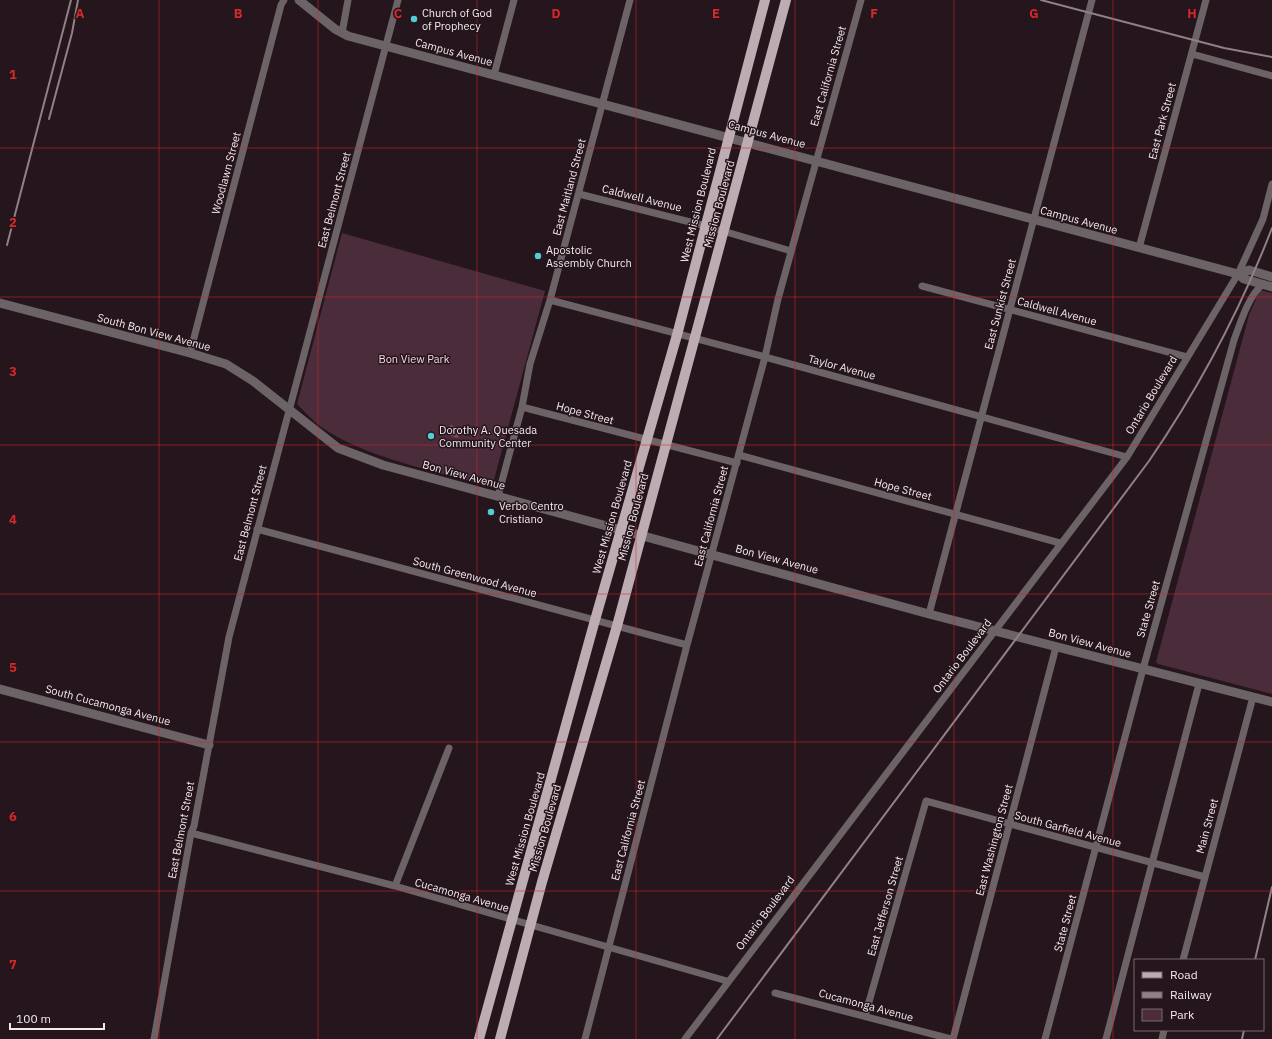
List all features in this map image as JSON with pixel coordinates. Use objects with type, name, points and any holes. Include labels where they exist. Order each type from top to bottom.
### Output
[{"type":"main road","name":"West Mission Boulevard","points":[[479,1039],[595,620],[677,335],[728,136],[765,0]]},
{"type":"main road","name":"Mission Boulevard","points":[[500,1039],[530,926],[616,626],[786,0]]},
{"type":"street","name":"Woodlawn Street","points":[[190,353],[279,13],[284,0]]},
{"type":"street","name":"Campus Avenue","points":[[299,0],[342,33],[386,46],[728,136],[1033,220],[1238,274],[1244,279],[1272,287]]},
{"type":"street","points":[[342,33],[348,0]]},
{"type":"street","name":"East Belmont Street","points":[[154,1039],[190,833],[194,826],[229,637],[398,0]]},
{"type":"street","points":[[494,75],[514,0]]},
{"type":"street","name":"East Maitland Street","points":[[498,496],[522,407],[530,364],[550,300],[630,0]]},
{"type":"street","name":"East California Street","points":[[585,1039],[711,554],[765,357],[791,252],[861,0]]},
{"type":"street","name":"East Sunkist Street","points":[[929,614],[1092,0]]},
{"type":"street","name":"East Park Street","points":[[1139,248],[1206,0]]},
{"type":"street","points":[[1192,54],[1272,76]]},
{"type":"street","name":"Ontario Boulevard","points":[[685,1039],[727,981],[1127,457],[1238,274],[1263,219],[1272,184]]},
{"type":"street","name":"Caldwell Avenue","points":[[579,194],[706,226],[791,252]]},
{"type":"street","name":"Campus Avenue","points":[[1238,274],[1249,270],[1272,277]]},
{"type":"street","name":"State Street","points":[[1045,1039],[1143,669],[1234,340],[1246,309],[1258,288],[1262,285]]},
{"type":"street","name":"Caldwell Avenue","points":[[922,286],[1187,357]]},
{"type":"street","name":"Taylor Avenue","points":[[550,300],[677,335],[765,357],[1127,457]]},
{"type":"street","name":"South Bon View Avenue","points":[[0,303],[190,353],[226,364],[253,380],[289,410]]},
{"type":"street","name":"Hope Street","points":[[522,407],[647,441],[736,463]]},
{"type":"street","name":"Bon View Avenue","points":[[289,410],[338,448],[382,465],[929,614],[1272,702]]},
{"type":"street","name":"Hope Street","points":[[739,455],[1060,543]]},
{"type":"street","name":"South Greenwood Avenue","points":[[257,530],[687,645]]},
{"type":"street","name":"East Washington Street","points":[[952,1039],[1056,647]]},
{"type":"street","points":[[1106,1039],[1151,862],[1199,684]]},
{"type":"street","name":"South Cucamonga Avenue","points":[[0,689],[209,745]]},
{"type":"street","name":"Main Street","points":[[1183,959],[1253,697]]},
{"type":"street","points":[[395,886],[449,748]]},
{"type":"street","name":"South Garfield Avenue","points":[[926,801],[1205,877]]},
{"type":"street","name":"East Jefferson Street","points":[[865,1016],[926,801]]},
{"type":"street","name":"Cucamonga Avenue","points":[[190,833],[395,886],[512,921],[727,981]]},
{"type":"street","name":"Cucamonga Avenue","points":[[775,992],[952,1039]]},
{"type":"green space","name":"Bon View Park","points":[[342,233],[545,291],[492,487],[427,470],[381,456],[359,447],[339,438],[321,427],[297,404]]},
{"type":"green space","points":[[1260,290],[1272,293],[1272,694],[1158,664],[1156,662],[1249,315]]},
{"type":"shaded area","points":[[450,425],[461,428],[458,438],[448,435]]},
{"type":"railway","points":[[7,245],[71,0]]},
{"type":"railway","points":[[49,119],[72,33],[78,0]]},
{"type":"railway","points":[[1041,0],[1224,48],[1272,57]]},
{"type":"railway","points":[[717,1039],[1149,461],[1185,405],[1217,348],[1260,259],[1272,228]]},
{"type":"railway","points":[[1255,959],[1272,887]]},
{"type":"railway","points":[[1242,1039],[1244,1031]]},
{"type":"place","name":"Church of God of Prophecy","points":[[414,19]]},
{"type":"place","name":"Apostolic Assembly Church","points":[[538,256]]},
{"type":"place","name":"Dorothy A. Quesada Community Center","points":[[431,436]]},
{"type":"place","name":"Verbo Centro Cristiano","points":[[491,512]]}]
